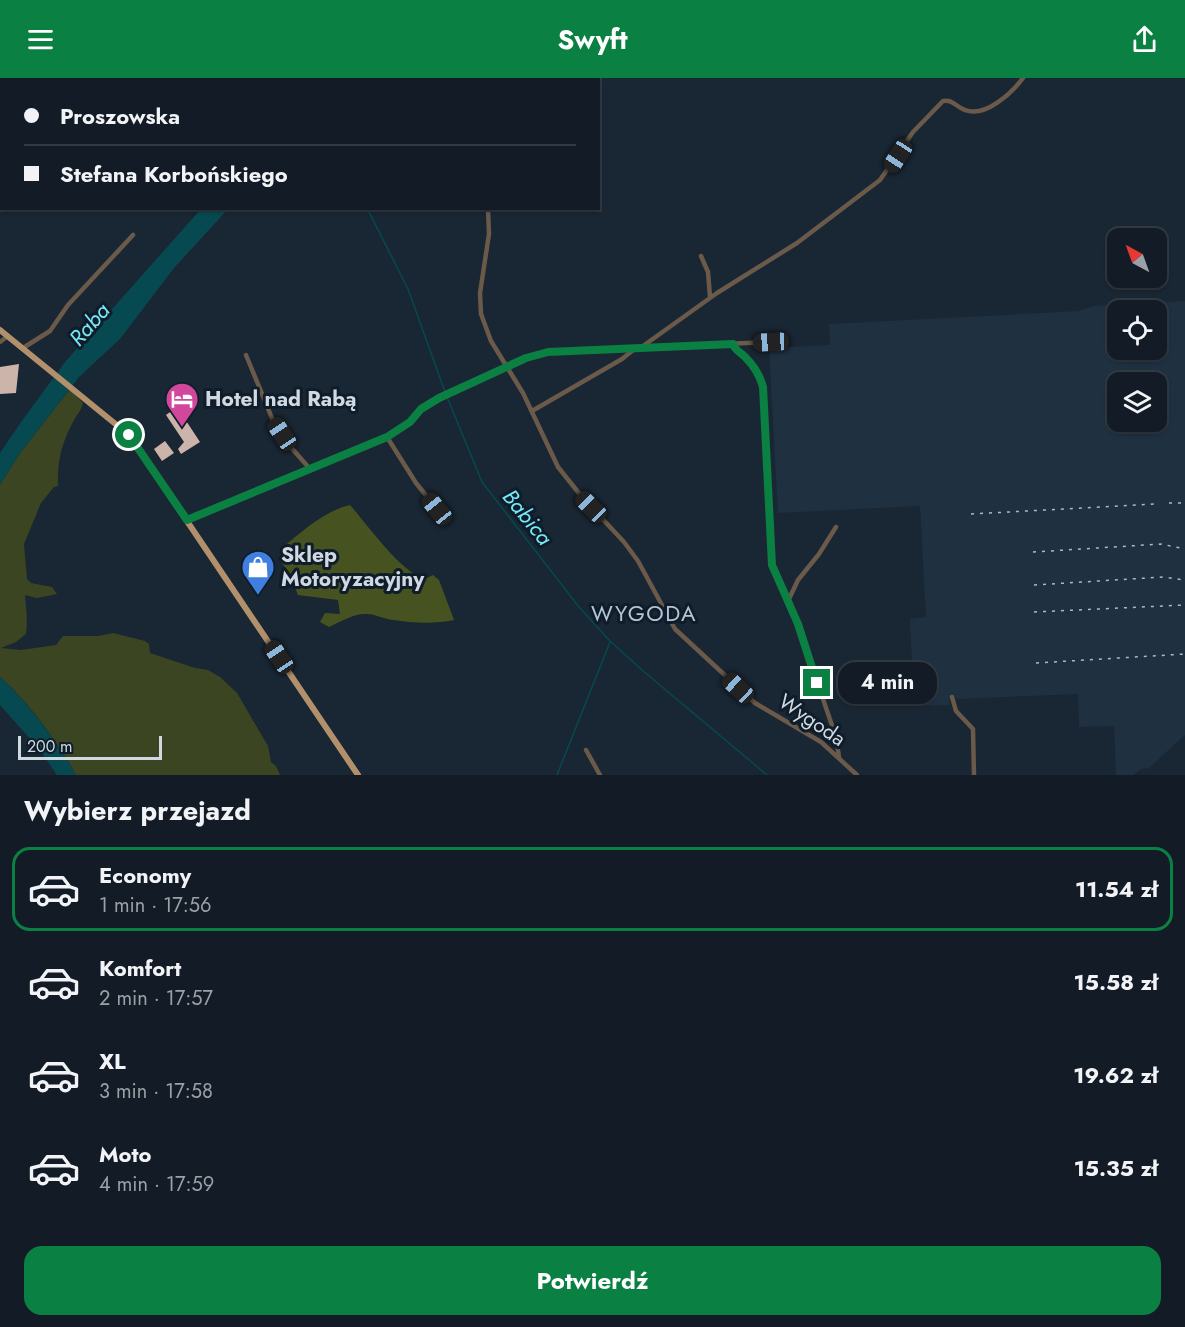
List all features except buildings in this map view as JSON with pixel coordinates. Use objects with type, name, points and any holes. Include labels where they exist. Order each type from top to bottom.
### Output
[{"type":"main road","points":[[0,330],[99,408],[129,435],[358,775]]},
{"type":"street","points":[[532,411],[622,359],[709,299],[798,243],[880,180],[913,132],[943,101],[951,100],[964,110],[975,111],[1005,97],[1023,78]]},
{"type":"street","name":"Wygoda","points":[[488,210],[489,234],[480,293],[482,314],[491,340],[532,411],[558,467],[634,554],[675,629],[755,703],[792,723],[839,757],[857,775]]},
{"type":"street","points":[[23,348],[50,331],[68,305],[133,235]]},
{"type":"street","points":[[701,256],[708,272],[711,290],[709,299]]},
{"type":"street","points":[[0,342],[8,336]]},
{"type":"street","points":[[187,520],[387,437],[410,422],[421,409],[439,398],[507,367],[548,352],[771,342]]},
{"type":"street","points":[[733,344],[760,377],[763,387],[770,488],[772,565],[788,601],[836,737],[839,757]]},
{"type":"street","points":[[246,355],[274,423],[310,469]]},
{"type":"street","points":[[387,437],[416,483],[437,509]]},
{"type":"street","points":[[788,601],[798,580],[819,554],[836,527]]},
{"type":"street","points":[[952,697],[956,711],[973,729],[974,775]]},
{"type":"street","points":[[586,750],[600,775]]},
{"type":"shaded area","points":[[200,210],[227,210],[174,268],[120,339],[79,377],[20,453],[0,485],[0,453],[65,362]]},
{"type":"shaded area","points":[[1185,301],[1185,735],[1149,768],[1141,769],[1133,775],[1116,775],[1114,726],[1079,727],[1078,694],[956,699],[952,697],[949,698],[949,705],[914,706],[910,619],[926,617],[920,506],[778,513],[769,348],[830,345],[829,324],[1078,311],[1094,306],[1107,305],[1107,360],[1167,360],[1167,302]]},
{"type":"shaded area","points":[[70,389],[83,403],[63,444],[58,468],[58,486],[54,487],[41,503],[24,544],[27,579],[31,583],[52,587],[57,594],[37,598],[25,595],[26,634],[16,642],[1,648],[21,650],[56,645],[63,636],[98,636],[113,633],[145,641],[149,644],[150,653],[208,670],[220,677],[237,693],[268,746],[271,762],[276,766],[280,775],[76,775],[42,723],[0,677],[0,485],[20,453]]},
{"type":"shaded area","points":[[350,505],[405,567],[425,579],[433,575],[439,580],[454,620],[432,623],[408,622],[360,614],[329,627],[320,622],[325,613],[340,614],[338,600],[298,595],[289,572],[280,561],[282,548],[323,517]]},
{"type":"shaded area","points":[[0,677],[41,723],[76,775],[57,775],[39,749],[0,705]]},
{"type":"waterway","name":"Babica","points":[[368,210],[408,289],[445,392]]},
{"type":"waterway","name":"Babica","points":[[447,397],[482,482],[579,607],[610,641],[642,670],[767,775]]},
{"type":"waterway","points":[[557,775],[610,642]]},
{"type":"railway","points":[[1169,503],[1185,503]]},
{"type":"railway","points":[[971,514],[1156,504]]},
{"type":"railway","points":[[1033,552],[1161,544],[1185,549]]},
{"type":"railway","points":[[1034,585],[1163,577],[1185,580]]},
{"type":"railway","points":[[1034,612],[1185,605]]},
{"type":"railway","points":[[1036,663],[1185,654]]},
{"type":"place","name":"Hotel nad Rabą","points":[[182,428]]},
{"type":"place","name":"Sklep Motoryzacyjny","points":[[258,596]]},
{"type":"district","name":"WYGODA","points":[[644,613]]},
{"type":"route","points":[[129,435],[187,520],[387,437],[399,431],[421,409],[439,398],[526,358],[548,352],[643,346],[733,344],[760,377],[763,387],[770,488],[772,565],[798,624],[817,683]]},
{"type":"water label","name":"Raba","points":[[89,324]]}]
